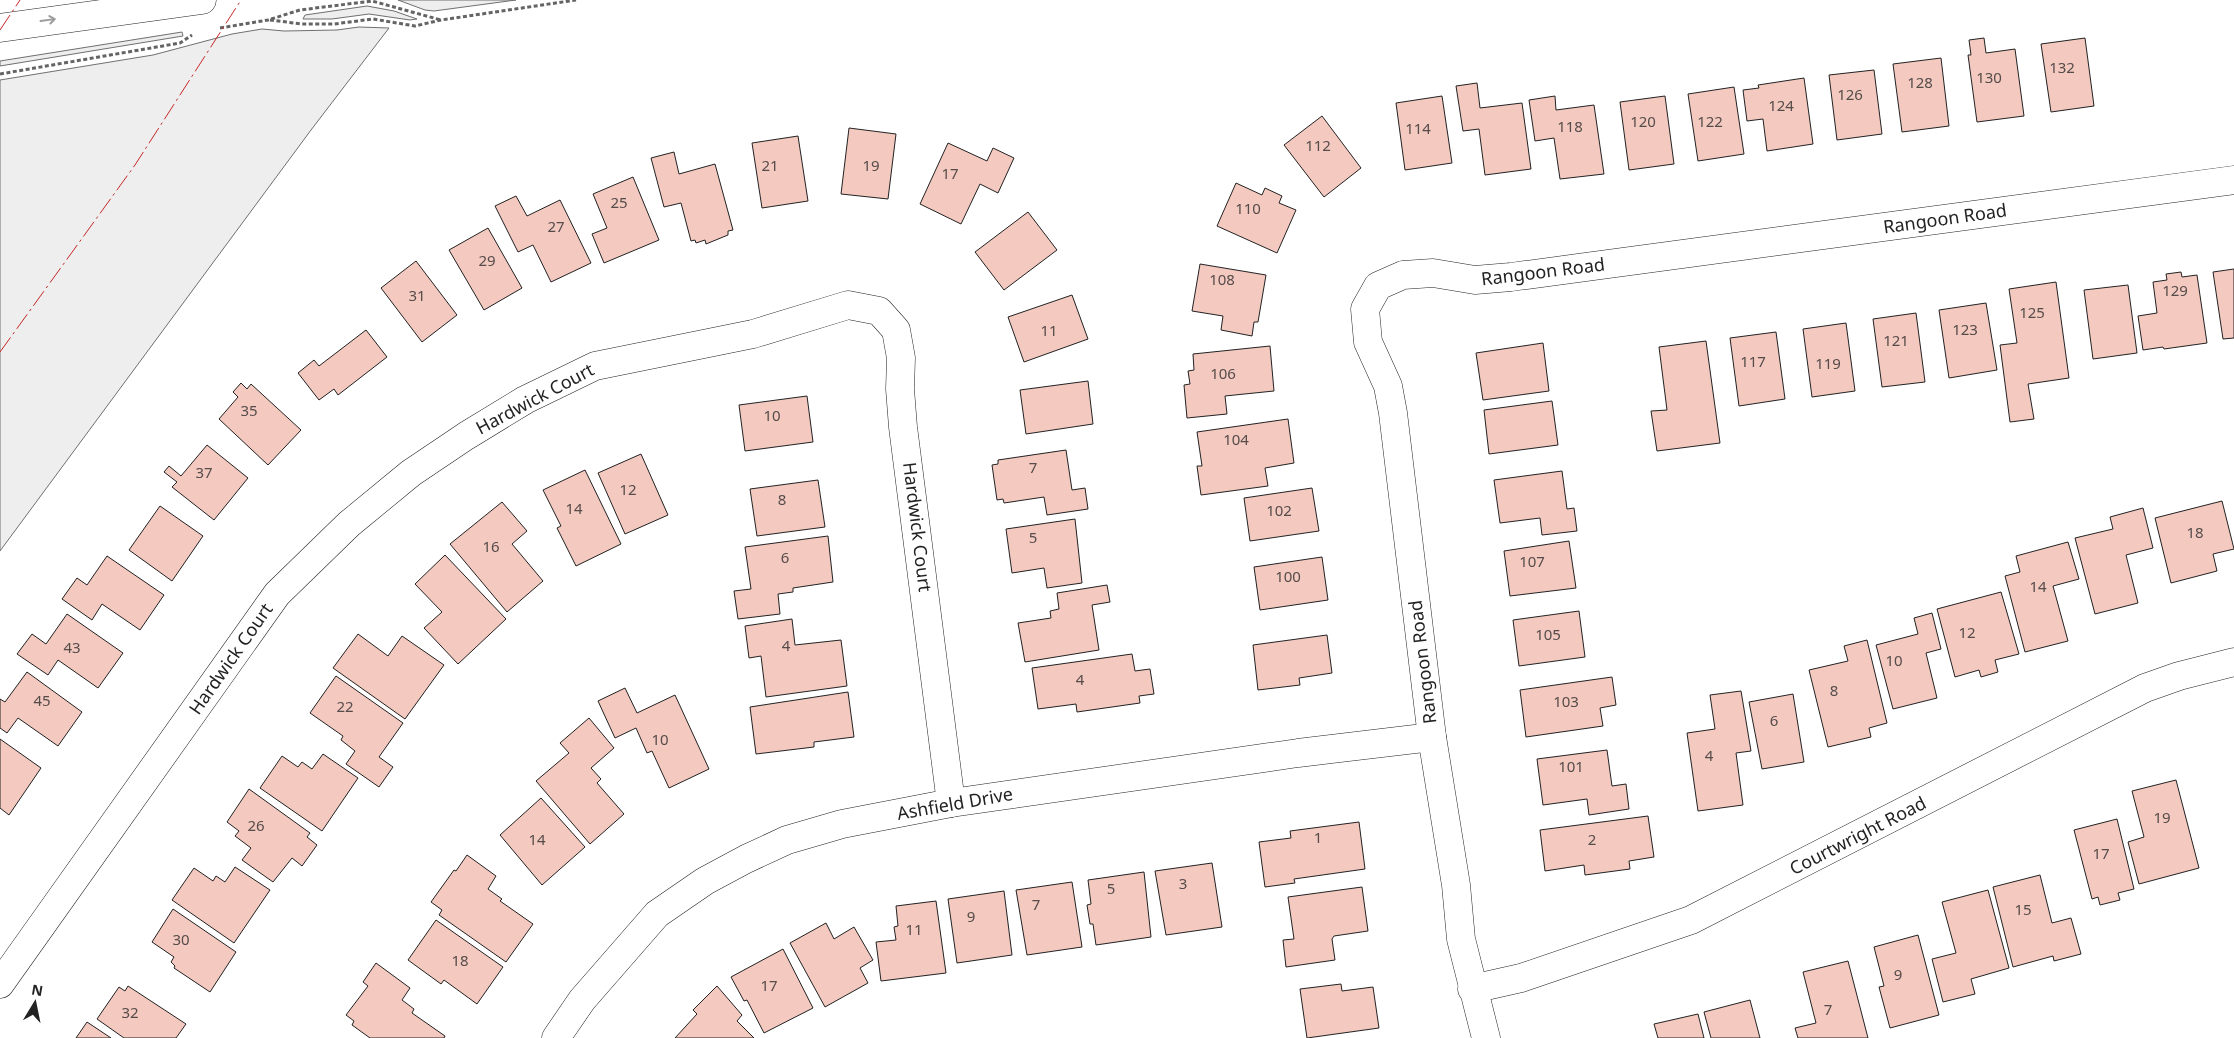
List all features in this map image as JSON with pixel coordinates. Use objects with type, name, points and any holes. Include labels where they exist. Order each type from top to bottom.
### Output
[{"type":"street","points":[[0,28],[202,0]]},
{"type":"street","name":"Rangoon Road","points":[[1486,1038],[1472,989],[1461,939],[1456,885],[1432,737],[1393,413],[1388,386],[1368,342],[1366,309],[1378,286],[1403,274],[1433,273],[1475,280],[1511,277],[2234,180]]},
{"type":"street","name":"Hardwick Court","points":[[0,984],[277,594],[349,524],[411,472],[525,400],[595,366],[753,334],[848,305],[879,311],[896,330],[901,358],[900,389],[903,427],[952,803]]},
{"type":"street","name":"Courtwright Road","points":[[1472,989],[1521,978],[1690,920],[2145,688],[2179,676],[2234,662]]},
{"type":"street","name":"Ashfield Drive","points":[[556,1038],[582,1000],[656,914],[746,858],[787,840],[842,824],[952,803],[1298,753],[1432,737]]},
{"type":"path","points":[[268,20],[302,24],[334,24],[373,19],[415,26],[441,20],[576,0]]},
{"type":"path","points":[[218,28],[268,20],[300,10],[372,1],[441,20]]},
{"type":"path","points":[[0,74],[180,42],[199,31]]},
{"type":"shaded area","points":[[398,0],[516,0],[434,11],[425,10]]},
{"type":"shaded area","points":[[367,6],[394,11],[417,19],[410,20],[369,14],[332,19],[303,19],[305,15]]},
{"type":"shaded area","points":[[359,27],[389,28],[311,130],[0,551],[0,80],[153,55],[232,34],[262,29],[284,31],[337,30]]},
{"type":"shaded area","points":[[182,32],[183,36],[0,66],[0,61]]},
{"type":"building","points":[[1984,38],[1986,53],[2015,49],[2024,116],[1977,122],[1968,55],[1971,55],[1969,40]]},
{"type":"building","points":[[2085,38],[2094,106],[2051,112],[2041,44]]},
{"type":"building","points":[[1941,58],[1949,126],[1902,132],[1893,64]]},
{"type":"building","points":[[1874,70],[1882,134],[1837,140],[1829,75]]},
{"type":"building","points":[[1804,78],[1813,144],[1767,151],[1763,119],[1747,121],[1743,90],[1759,88],[1758,85]]},
{"type":"building","points":[[1477,83],[1480,108],[1522,103],[1531,169],[1485,175],[1479,129],[1463,131],[1456,86]]},
{"type":"building","points":[[1734,87],[1744,154],[1698,161],[1688,94]]},
{"type":"building","points":[[1442,96],[1452,163],[1405,170],[1396,103]]},
{"type":"building","points":[[1555,96],[1556,110],[1594,105],[1604,174],[1560,179],[1554,138],[1535,141],[1529,100]]},
{"type":"building","points":[[1665,96],[1674,164],[1629,170],[1620,102]]},
{"type":"building","points":[[1322,116],[1361,168],[1324,197],[1284,145]]},
{"type":"building","points":[[849,128],[896,134],[888,199],[841,194]]},
{"type":"building","points":[[798,136],[808,201],[762,208],[752,143]]},
{"type":"building","points":[[948,143],[987,161],[993,148],[1014,158],[998,193],[980,184],[961,224],[920,204]]},
{"type":"building","points":[[674,152],[679,174],[715,164],[733,230],[728,231],[728,235],[706,244],[705,240],[696,243],[695,240],[691,241],[681,203],[664,207],[651,158]]},
{"type":"building","points":[[633,177],[659,240],[604,263],[592,234],[607,228],[593,194]]},
{"type":"building","points":[[1236,183],[1262,195],[1265,188],[1282,196],[1279,203],[1296,210],[1277,253],[1217,226]]},
{"type":"building","points":[[516,196],[527,216],[560,200],[591,263],[551,282],[533,245],[518,252],[495,206]]},
{"type":"building","points":[[1028,212],[1057,250],[1004,290],[975,252]]},
{"type":"building","points":[[488,228],[522,288],[484,310],[449,250]]},
{"type":"building","points":[[416,261],[457,315],[422,342],[381,288]]},
{"type":"building","points":[[1200,264],[1266,275],[1258,322],[1254,322],[1252,336],[1221,330],[1223,316],[1192,311]]},
{"type":"building","points":[[2234,269],[2234,338],[2223,339],[2213,272]]},
{"type":"building","points":[[2181,272],[2182,277],[2197,275],[2207,343],[2143,350],[2138,316],[2157,313],[2153,282],[2167,280],[2166,274]]},
{"type":"building","points":[[2056,282],[2069,378],[2028,384],[2034,419],[2010,422],[2000,345],[2017,343],[2009,289]]},
{"type":"building","points":[[2128,285],[2137,353],[2093,359],[2084,290]]},
{"type":"building","points":[[1072,295],[1088,339],[1024,362],[1008,317]]},
{"type":"building","points":[[1986,303],[1997,370],[1949,378],[1939,310]]},
{"type":"building","points":[[1916,313],[1925,382],[1882,387],[1873,319]]},
{"type":"building","points":[[1846,323],[1855,391],[1812,397],[1803,329]]},
{"type":"building","points":[[366,330],[387,357],[338,395],[334,389],[319,400],[298,373],[314,360],[319,366]]},
{"type":"building","points":[[1776,332],[1785,399],[1739,406],[1730,338]]},
{"type":"building","points":[[1706,341],[1720,443],[1657,451],[1651,411],[1667,410],[1659,347]]},
{"type":"building","points":[[1543,343],[1549,391],[1483,400],[1476,353]]},
{"type":"building","points":[[1270,346],[1274,391],[1225,396],[1227,414],[1187,418],[1184,385],[1190,384],[1188,371],[1194,370],[1193,354]]},
{"type":"building","points":[[1088,381],[1093,424],[1026,434],[1020,390]]},
{"type":"building","points":[[241,383],[247,389],[251,384],[301,430],[268,465],[219,419],[238,397],[233,392]]},
{"type":"building","points":[[807,396],[813,442],[745,451],[739,405]]},
{"type":"building","points":[[1552,401],[1558,445],[1489,454],[1484,410]]},
{"type":"building","points":[[1288,419],[1294,463],[1265,468],[1268,486],[1201,495],[1197,466],[1202,466],[1197,432]]},
{"type":"building","points":[[207,445],[248,478],[214,520],[172,487],[177,482],[164,472],[169,466],[181,476]]},
{"type":"building","points":[[1066,450],[1072,490],[1085,488],[1088,509],[1047,515],[1044,497],[1004,503],[1003,499],[997,500],[992,465],[998,464],[998,460]]},
{"type":"building","points":[[641,454],[668,515],[625,534],[598,473]]},
{"type":"building","points":[[585,470],[621,544],[576,566],[557,528],[561,526],[543,490]]},
{"type":"building","points":[[1562,471],[1567,509],[1574,508],[1577,531],[1542,535],[1540,518],[1500,523],[1494,480]]},
{"type":"building","points":[[818,480],[825,527],[757,536],[750,489]]},
{"type":"building","points":[[1312,488],[1319,531],[1250,541],[1244,498]]},
{"type":"building","points":[[2222,501],[2234,549],[2213,554],[2217,571],[2171,583],[2155,518]]},
{"type":"building","points":[[502,502],[527,531],[512,544],[543,581],[507,612],[450,544]]},
{"type":"building","points":[[160,506],[203,536],[172,581],[129,550]]},
{"type":"building","points":[[2143,508],[2153,548],[2126,555],[2138,603],[2095,614],[2075,538],[2113,529],[2110,517]]},
{"type":"building","points":[[1075,519],[1082,583],[1047,588],[1044,568],[1012,573],[1006,529]]},
{"type":"building","points":[[828,536],[833,582],[793,588],[793,592],[778,594],[780,614],[738,619],[734,591],[751,589],[745,547]]},
{"type":"building","points":[[1569,541],[1576,588],[1510,596],[1504,551]]},
{"type":"building","points":[[2068,542],[2079,579],[2053,586],[2068,641],[2025,652],[2005,576],[2020,572],[2016,556]]},
{"type":"building","points":[[445,555],[506,619],[458,664],[424,628],[442,612],[415,584]]},
{"type":"building","points":[[107,556],[164,595],[140,630],[102,604],[92,620],[62,599],[77,578],[87,585]]},
{"type":"building","points":[[1322,557],[1328,600],[1260,610],[1254,567]]},
{"type":"building","points":[[1107,585],[1110,602],[1092,605],[1099,650],[1025,662],[1018,623],[1051,618],[1050,611],[1059,609],[1057,593]]},
{"type":"building","points":[[2001,592],[2019,654],[1995,660],[1998,672],[1981,677],[1979,670],[1955,677],[1937,609]]},
{"type":"building","points":[[1579,611],[1585,657],[1519,666],[1513,620]]},
{"type":"building","points":[[1932,613],[1941,649],[1926,653],[1937,698],[1893,709],[1876,645],[1918,634],[1914,618]]},
{"type":"building","points":[[67,614],[123,653],[98,688],[58,660],[48,675],[17,654],[32,634],[46,644]]},
{"type":"building","points":[[792,619],[795,645],[841,640],[847,686],[766,697],[761,656],[749,658],[745,626]]},
{"type":"building","points":[[358,634],[388,656],[402,636],[444,665],[405,719],[333,668]]},
{"type":"building","points":[[1327,635],[1332,673],[1299,678],[1300,685],[1258,690],[1253,645]]},
{"type":"building","points":[[1867,640],[1887,723],[1869,728],[1871,737],[1828,747],[1809,670],[1848,661],[1844,646]]},
{"type":"building","points":[[1132,654],[1135,671],[1150,669],[1154,694],[1139,696],[1140,703],[1077,712],[1076,704],[1038,709],[1032,668]]},
{"type":"building","points":[[27,672],[82,712],[58,746],[18,718],[7,733],[0,728],[0,699],[5,702]]},
{"type":"building","points":[[336,676],[403,723],[379,757],[393,767],[379,787],[346,764],[355,751],[341,740],[343,736],[310,713]]},
{"type":"building","points":[[1612,677],[1616,705],[1600,708],[1603,726],[1526,737],[1520,690]]},
{"type":"building","points":[[625,688],[637,713],[675,695],[709,769],[669,788],[652,751],[647,753],[636,728],[615,738],[598,701]]},
{"type":"building","points":[[1741,691],[1751,751],[1736,753],[1743,805],[1698,811],[1687,733],[1715,729],[1710,695]]},
{"type":"building","points":[[848,692],[854,737],[814,742],[814,747],[756,754],[750,707]]},
{"type":"building","points":[[1793,694],[1804,762],[1762,769],[1749,702]]},
{"type":"building","points":[[589,718],[614,748],[591,768],[601,779],[597,783],[624,814],[590,844],[536,781],[569,753],[560,743]]},
{"type":"building","points":[[0,739],[41,768],[9,815],[0,808]]},
{"type":"building","points":[[1607,750],[1612,786],[1626,784],[1629,809],[1589,815],[1587,799],[1543,805],[1537,759]]},
{"type":"building","points":[[323,754],[358,778],[322,831],[260,788],[282,756],[298,767],[302,762],[312,769]]},
{"type":"building","points":[[2176,780],[2199,868],[2139,884],[2128,842],[2144,837],[2132,791]]},
{"type":"building","points":[[249,789],[310,833],[307,837],[317,845],[302,866],[292,858],[273,882],[242,860],[251,848],[235,836],[239,831],[227,822]]},
{"type":"building","points":[[541,798],[585,847],[542,885],[500,835]]},
{"type":"building","points":[[1648,816],[1654,857],[1629,861],[1630,869],[1585,875],[1584,865],[1545,871],[1540,830]]},
{"type":"building","points":[[2117,819],[2134,889],[2118,893],[2120,900],[2100,905],[2098,897],[2092,899],[2074,830]]},
{"type":"building","points":[[1359,822],[1365,869],[1294,879],[1295,883],[1265,887],[1259,842],[1291,838],[1290,831]]},
{"type":"building","points":[[467,855],[496,876],[488,889],[502,899],[500,901],[533,924],[506,962],[439,915],[442,910],[431,902]]},
{"type":"building","points":[[1212,863],[1222,927],[1166,935],[1155,871]]},
{"type":"building","points":[[235,867],[270,890],[234,943],[172,900],[194,868],[213,881],[216,876],[225,882]]},
{"type":"building","points":[[1144,872],[1151,937],[1096,945],[1093,924],[1090,924],[1087,905],[1091,904],[1088,880]]},
{"type":"building","points":[[2040,875],[2052,923],[2071,918],[2081,954],[2054,961],[2053,956],[2013,967],[1993,887]]},
{"type":"building","points":[[1072,882],[1082,947],[1027,955],[1016,890]]},
{"type":"building","points":[[1362,887],[1368,931],[1334,936],[1332,939],[1335,960],[1286,967],[1283,940],[1294,939],[1288,897]]},
{"type":"building","points":[[1988,890],[2009,968],[1971,979],[1975,994],[1943,1002],[1932,959],[1956,953],[1942,902]]},
{"type":"building","points":[[1004,891],[1012,955],[957,963],[948,899]]},
{"type":"building","points":[[936,901],[946,973],[881,981],[876,942],[896,940],[894,927],[898,926],[896,906]]},
{"type":"building","points":[[173,909],[236,952],[210,992],[174,968],[175,966],[171,962],[174,957],[152,942]]},
{"type":"building","points":[[436,920],[503,967],[477,1004],[444,980],[441,984],[408,960]]},
{"type":"building","points":[[826,923],[834,939],[854,927],[873,960],[860,968],[868,983],[825,1007],[790,943]]},
{"type":"building","points":[[1918,935],[1939,1015],[1890,1028],[1879,987],[1884,986],[1874,947]]},
{"type":"building","points":[[783,949],[813,1008],[764,1033],[747,1000],[744,1001],[731,977]]},
{"type":"building","points":[[1848,961],[1868,1038],[1798,1038],[1795,1028],[1816,1023],[1803,972]]},
{"type":"building","points":[[376,963],[410,988],[402,1000],[414,1009],[412,1013],[445,1036],[444,1038],[370,1038],[352,1025],[354,1021],[346,1015],[368,986],[363,982]]},
{"type":"building","points":[[1341,984],[1342,991],[1373,987],[1379,1028],[1307,1038],[1300,989]]},
{"type":"building","points":[[128,986],[186,1024],[176,1038],[124,1038],[97,1019],[119,987],[125,991]]},
{"type":"building","points":[[717,986],[742,1015],[737,1021],[754,1038],[675,1038],[697,1014],[693,1010]]},
{"type":"building","points":[[1750,1000],[1760,1038],[1711,1038],[1704,1012]]},
{"type":"building","points":[[1698,1014],[1704,1038],[1658,1038],[1654,1024]]},
{"type":"building","points":[[87,1022],[111,1038],[76,1038]]},
{"type":"power","points":[[0,30],[20,0]]},
{"type":"power","points":[[0,352],[135,165],[241,0]]}]
